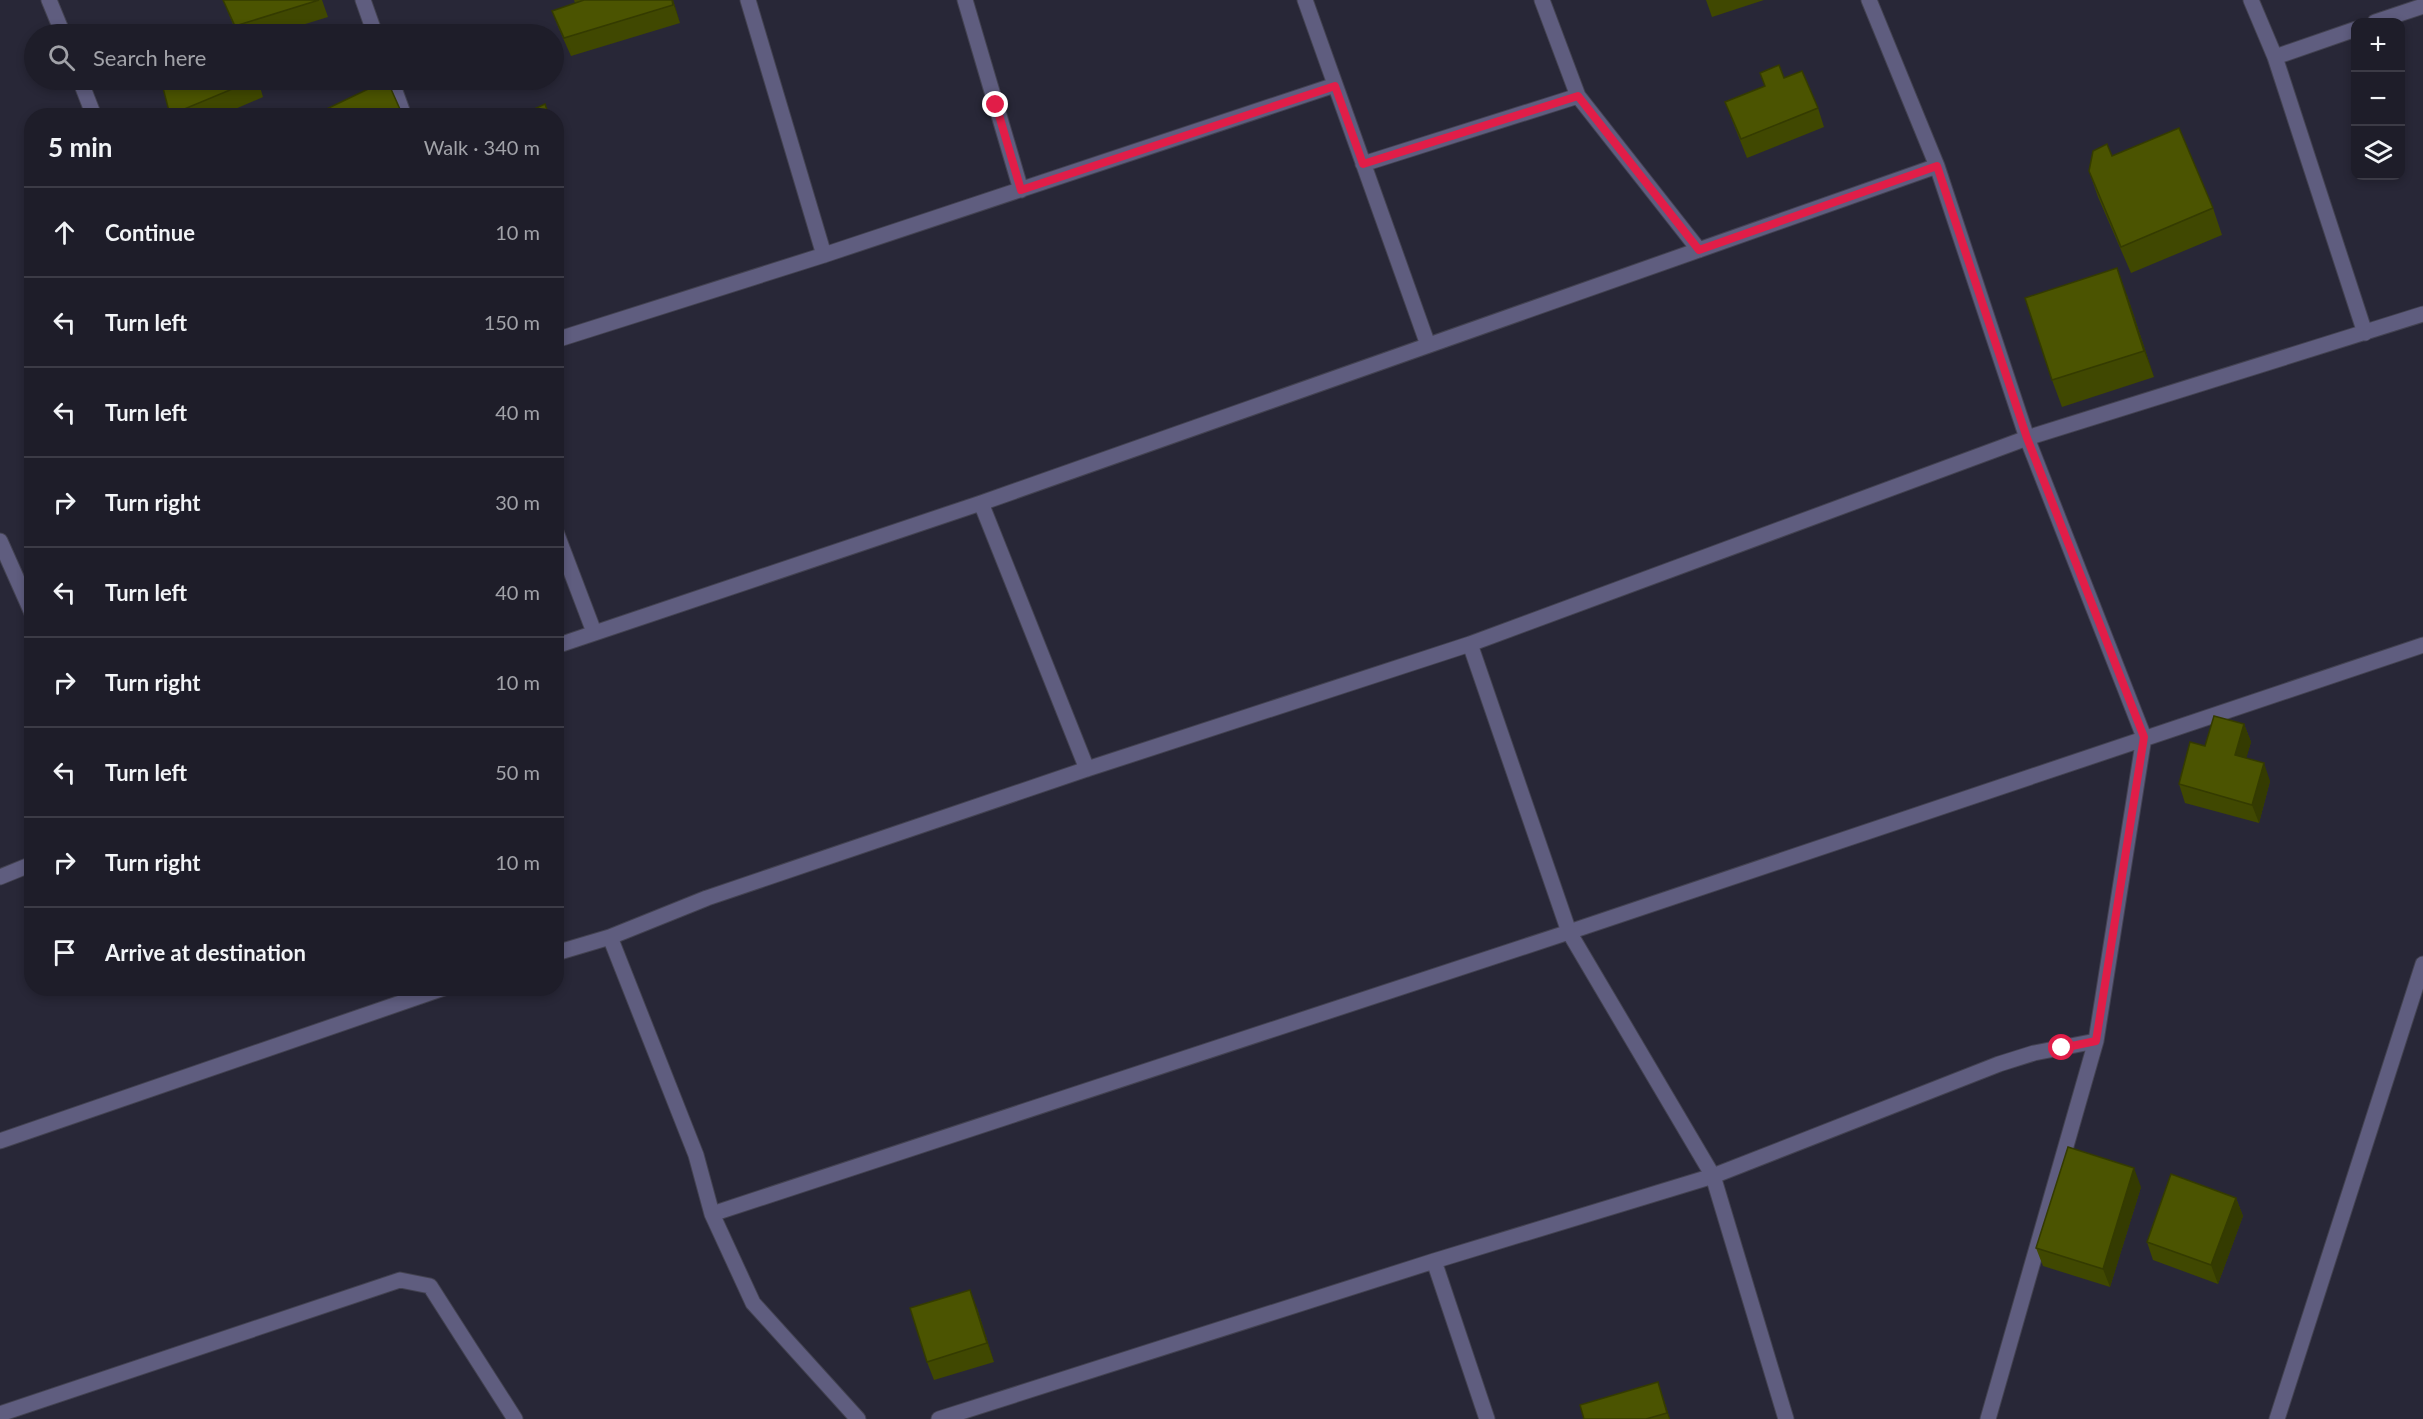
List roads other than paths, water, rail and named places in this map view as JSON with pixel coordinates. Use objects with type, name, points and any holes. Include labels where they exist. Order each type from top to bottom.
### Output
[{"type":"street","points":[[49,0],[59,24]]},
{"type":"street","points":[[363,0],[371,24]]},
{"type":"street","points":[[748,0],[824,255]]},
{"type":"street","points":[[965,0],[1021,190]]},
{"type":"street","points":[[1305,0],[1428,345]]},
{"type":"street","points":[[1542,0],[1578,96],[1699,250]]},
{"type":"street","points":[[1869,0],[1937,166],[2027,438],[2144,737],[2096,1041],[1988,1419]]},
{"type":"street","points":[[2251,0],[2275,57],[2365,333]]},
{"type":"street","points":[[2387,18],[2423,6]]},
{"type":"street","points":[[2275,57],[2351,30]]},
{"type":"street","points":[[564,337],[824,255],[1335,86]]},
{"type":"street","points":[[84,90],[91,108]]},
{"type":"street","points":[[395,90],[401,108]]},
{"type":"street","points":[[1363,164],[1578,96]]},
{"type":"street","points":[[564,643],[981,503],[1937,166]]},
{"type":"street","points":[[564,951],[610,937],[706,898],[1087,769],[1470,644],[2027,438],[2423,314]]},
{"type":"street","points":[[981,503],[1087,769]]},
{"type":"street","points":[[0,541],[4,557],[24,596]]},
{"type":"street","points":[[564,553],[594,632]]},
{"type":"street","points":[[1470,644],[1569,932],[1713,1176],[1786,1419]]},
{"type":"street","points":[[712,1214],[1569,932],[2423,645]]},
{"type":"street","points":[[0,877],[24,867]]},
{"type":"street","points":[[610,937],[696,1155],[712,1214],[753,1303],[858,1419]]},
{"type":"street","points":[[2277,1419],[2423,964]]},
{"type":"street","points":[[0,1141],[418,996]]},
{"type":"street","points":[[939,1419],[1434,1261],[1713,1176],[1999,1064],[2034,1053],[2096,1041]]},
{"type":"street","points":[[1434,1261],[1486,1419]]},
{"type":"street","points":[[0,1414],[400,1280],[430,1286],[515,1419]]}]
